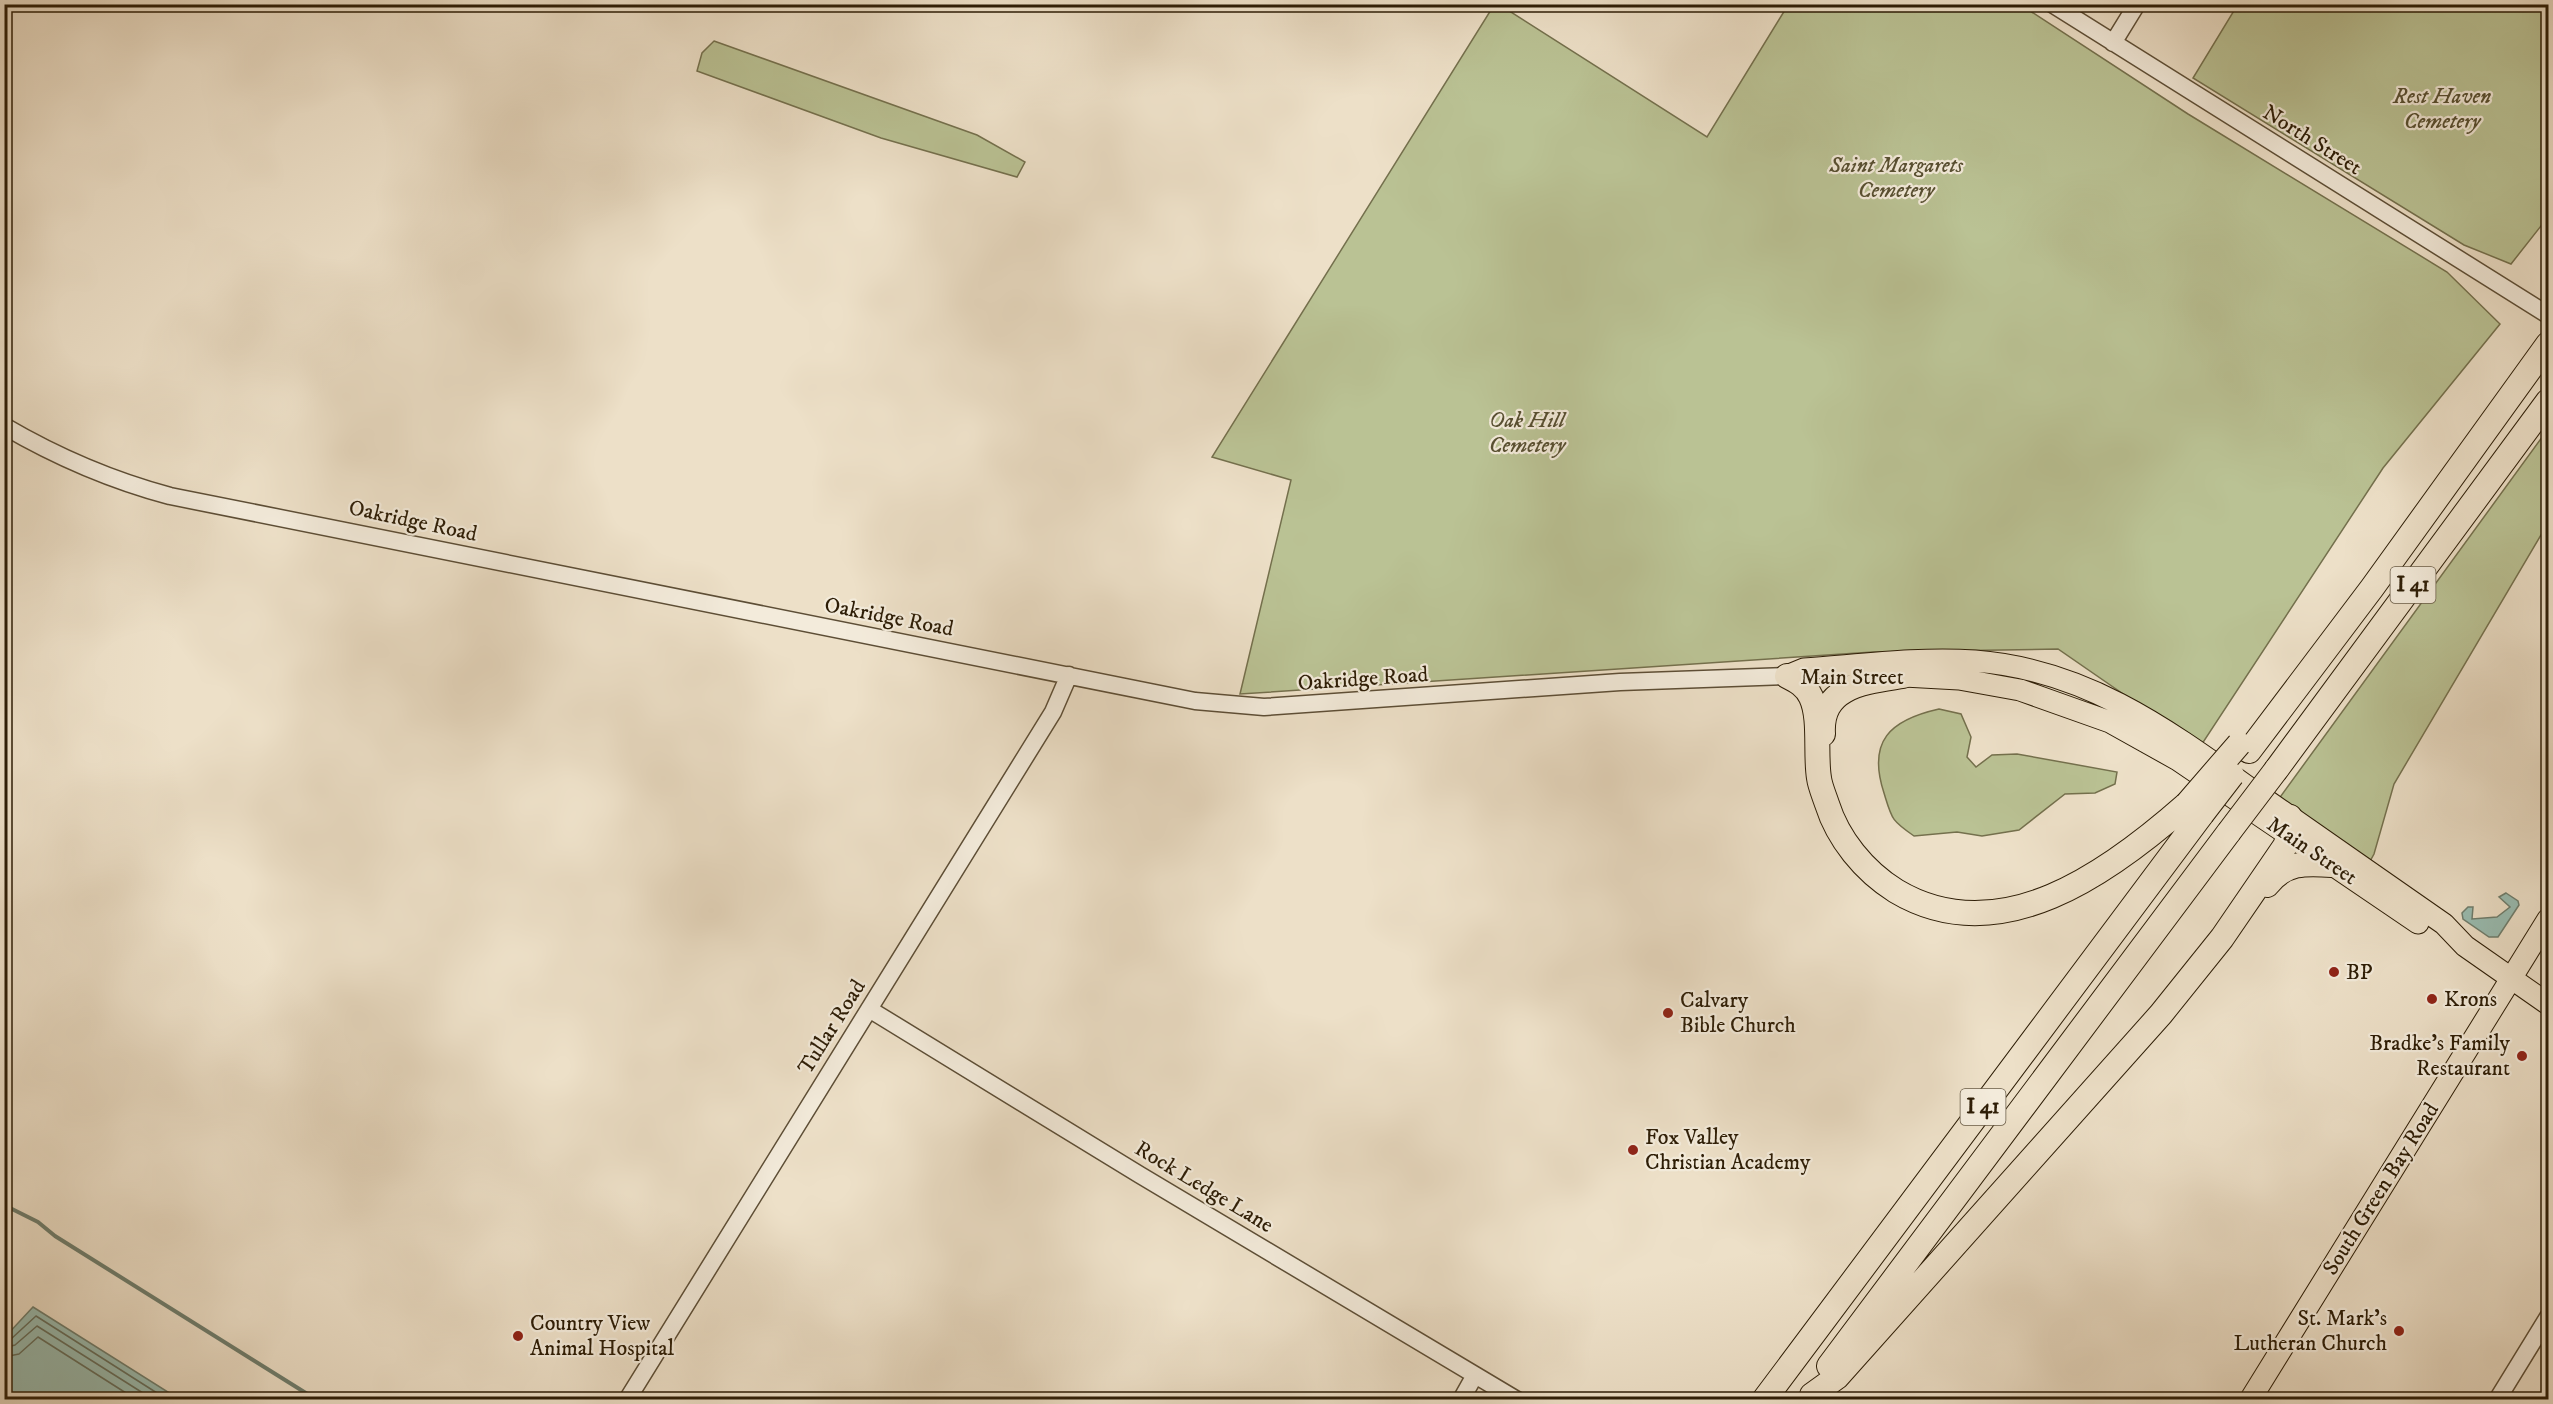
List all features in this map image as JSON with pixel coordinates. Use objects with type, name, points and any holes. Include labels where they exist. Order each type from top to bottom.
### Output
[{"type":"highway","name":"I 41","points":[[1764,1400],[2194,809],[2372,588],[2546,348]]},
{"type":"highway","name":"I 41","points":[[1810,1397],[1826,1369],[2276,770],[2548,401]]},
{"type":"highway","points":[[1787,676],[1799,682],[1812,698],[1819,780],[1833,821],[1844,841],[1875,876],[1906,897],[1926,905],[1948,911],[1972,913],[2011,909],[2043,900],[2072,888],[2194,809]]},
{"type":"highway","points":[[1823,790],[1826,779],[1822,728],[1831,704],[1851,686],[1903,676]]},
{"type":"highway","points":[[1810,1397],[1837,1377],[2187,984],[2285,846],[2290,826]]},
{"type":"highway","points":[[2187,984],[2203,973],[2277,874],[2299,863],[2332,865]]},
{"type":"main road","name":"Main Street","points":[[1787,676],[1803,669],[1942,660],[1977,661],[2066,680],[2106,696],[2144,716],[2290,826],[2332,865],[2437,936],[2465,946]]},
{"type":"main road","name":"Main Street","points":[[1787,676],[1804,679],[1874,674],[1959,680],[2020,690],[2110,722],[2178,759],[2290,826],[2444,924],[2465,946],[2548,1004]]},
{"type":"main road","name":"South Green Bay Road","points":[[2250,1400],[2548,919]]},
{"type":"street","name":"North Street","points":[[2052,4],[2548,315]]},
{"type":"street","points":[[2113,43],[2137,4]]},
{"type":"street","name":"Oakridge Road","points":[[4,426],[91,471],[170,496],[1195,701],[1264,707],[1354,703],[1620,682],[1787,676]]},
{"type":"street","name":"Tullar Road","points":[[627,1400],[1053,712],[1069,675]]},
{"type":"street","name":"Rock Ledge Lane","points":[[870,1009],[1140,1175],[1518,1400]]},
{"type":"street","points":[[2497,1400],[2548,1317]]},
{"type":"street","points":[[1461,1400],[1475,1375]]},
{"type":"green space","name":"Rest Haven Cemetery","points":[[2238,4],[2548,5],[2548,217],[2511,264],[2464,245],[2193,78]]},
{"type":"green space","name":"Oak Hill Cemetery","points":[[1494,5],[1500,5],[1707,137],[1788,5],[2021,5],[2188,114],[2447,272],[2500,324],[2383,468],[2200,747],[2058,649],[1873,652],[1240,694],[1291,480],[1212,457]]},
{"type":"green space","points":[[714,41],[977,135],[1025,162],[1017,177],[881,138],[697,71],[702,53]]},
{"type":"green space","points":[[2548,429],[2548,523],[2394,784],[2374,854],[2369,863],[2278,800]]},
{"type":"green space","points":[[1939,709],[1961,714],[1971,737],[1967,757],[1976,767],[1992,755],[2017,754],[2117,772],[2115,784],[2095,793],[2065,794],[2019,830],[1982,836],[1957,832],[1914,836],[1893,818],[1889,808],[1879,775],[1881,746],[1887,736],[1907,719]]},
{"type":"water","points":[[2506,893],[2518,901],[2519,905],[2498,937],[2489,937],[2463,919],[2462,913],[2468,907],[2473,907],[2472,919],[2497,917],[2510,907],[2499,897]]},
{"type":"water","points":[[33,1307],[179,1399],[5,1399],[5,1337]]},
{"type":"waterway","points":[[4,1205],[38,1222],[55,1236],[317,1400]]},
{"type":"place","name":"BP","points":[[2334,972]]},
{"type":"place","name":"Krons","points":[[2432,999]]},
{"type":"place","name":"Calvary Bible Church","points":[[1668,1013]]},
{"type":"place","name":"Bradke's Family Restaurant","points":[[2522,1056]]},
{"type":"place","name":"Fox Valley Christian Academy","points":[[1633,1150]]},
{"type":"place","name":"St. Mark's Lutheran Church","points":[[2399,1331]]},
{"type":"place","name":"Country View Animal Hospital","points":[[518,1336]]},
{"type":"park label","name":"Saint Margarets Cemetery","points":[[1896,178]]}]
